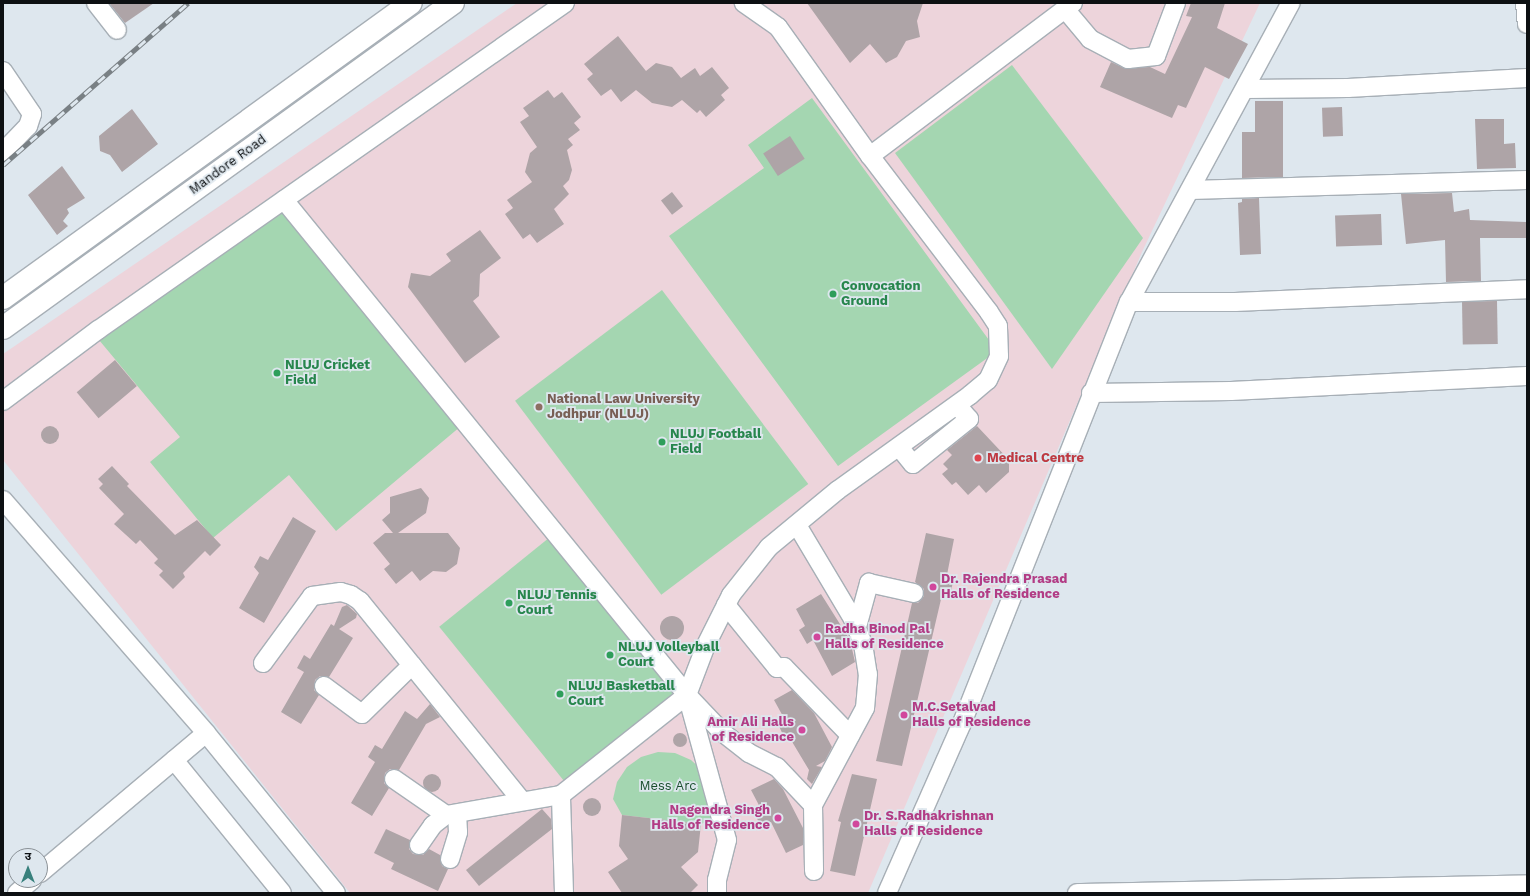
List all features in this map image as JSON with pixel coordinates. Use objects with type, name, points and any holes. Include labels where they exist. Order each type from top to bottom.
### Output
[{"type":"highway","name":"Mandore Road","points":[[3,298],[411,3]]},
{"type":"highway","name":"Mandore Road","points":[[3,328],[453,3]]},
{"type":"street","points":[[96,3],[117,30]]},
{"type":"street","points":[[3,401],[284,200],[565,3]]},
{"type":"street","points":[[419,845],[433,825],[452,814],[562,795],[687,695],[706,645],[726,605],[769,547],[838,490],[957,405],[988,380],[999,356],[998,326],[870,156],[778,27],[744,3]]},
{"type":"street","points":[[870,156],[1069,6],[1090,39],[1128,59],[1156,56],[1176,3]]},
{"type":"street","points":[[887,893],[962,723],[1045,520],[1091,393],[1129,302],[1246,89],[1291,3]]},
{"type":"street","points":[[1525,3],[1527,24]]},
{"type":"street","points":[[3,71],[32,114],[28,126],[3,152]]},
{"type":"street","points":[[1246,89],[1348,88],[1527,78]]},
{"type":"street","points":[[1191,190],[1527,180]]},
{"type":"street","points":[[284,200],[687,695],[722,732],[749,753],[777,768],[813,805]]},
{"type":"street","points":[[1129,302],[1236,302],[1527,289]]},
{"type":"street","points":[[1091,393],[1231,391],[1527,376]]},
{"type":"street","points":[[3,500],[206,733],[336,893]]},
{"type":"street","points":[[797,525],[857,627],[864,644],[868,674],[865,708],[813,805],[814,871]]},
{"type":"street","points":[[857,627],[869,583],[914,593]]},
{"type":"street","points":[[263,663],[305,602],[312,596],[341,592],[360,601],[522,801]]},
{"type":"street","points":[[726,605],[777,668],[784,668],[850,735]]},
{"type":"street","points":[[324,686],[362,714],[412,665]]},
{"type":"street","points":[[687,695],[727,840],[717,880],[717,893]]},
{"type":"street","points":[[48,867],[206,733]]},
{"type":"street","points":[[174,760],[282,893]]},
{"type":"street","points":[[394,779],[452,814],[458,832],[450,859]]},
{"type":"street","points":[[562,795],[567,889]]},
{"type":"street","points":[[1077,893],[1527,884]]},
{"type":"shaded area","name":"National Law University Jodhpur (NLUJ)","points":[[517,3],[1260,3],[1142,252],[868,893],[350,893],[3,460],[3,354]]},
{"type":"green space","points":[[1012,65],[1143,238],[1052,369],[895,153]]},
{"type":"green space","name":"Convocation Ground","points":[[812,98],[997,351],[838,466],[669,236],[764,168],[748,145]]},
{"type":"green space","name":"NLUJ Cricket Field","points":[[284,200],[467,421],[336,531],[289,475],[213,538],[150,462],[180,437],[94,334]]},
{"type":"green space","name":"NLUJ Football Field","points":[[662,290],[808,484],[661,595],[515,401]]},
{"type":"green space","points":[[555,533],[687,695],[571,789],[439,627]]},
{"type":"green space","name":"Mess Arc","points":[[658,752],[675,753],[691,760],[704,772],[714,803],[711,820],[701,824],[622,815],[613,799],[617,782],[627,767],[641,757]]},
{"type":"building","points":[[109,3],[154,3],[125,23]]},
{"type":"building","points":[[807,3],[923,3],[917,21],[920,37],[906,41],[897,57],[886,63],[870,44],[850,63]]},
{"type":"building","points":[[1191,3],[1225,3],[1217,28],[1248,44],[1229,79],[1205,67],[1186,108],[1178,105],[1172,118],[1100,87],[1111,62],[1124,68],[1150,67],[1165,74],[1192,17],[1186,16]]},
{"type":"building","points":[[618,36],[646,71],[656,63],[672,67],[681,78],[695,68],[700,76],[712,67],[729,88],[721,95],[725,100],[706,117],[700,110],[697,113],[682,100],[672,107],[652,103],[636,90],[621,102],[611,89],[601,96],[587,79],[593,74],[584,64]]},
{"type":"building","points":[[548,90],[554,98],[562,92],[581,117],[574,123],[580,130],[568,139],[573,145],[567,150],[572,170],[569,180],[563,186],[569,194],[554,209],[564,224],[537,243],[530,234],[523,239],[505,214],[513,208],[507,200],[532,182],[525,172],[530,153],[537,147],[520,122],[529,116],[523,108]]},
{"type":"building","points":[[1255,101],[1283,101],[1283,177],[1242,178],[1242,132],[1255,132]]},
{"type":"building","points":[[1342,107],[1343,136],[1323,137],[1322,108]]},
{"type":"building","points":[[132,109],[158,144],[122,172],[110,155],[100,151],[99,136]]},
{"type":"building","points":[[1475,119],[1504,119],[1504,144],[1515,143],[1516,168],[1477,169]]},
{"type":"building","points":[[790,136],[805,159],[778,176],[763,153]]},
{"type":"building","points":[[62,166],[85,198],[67,209],[69,213],[63,221],[68,226],[57,235],[28,195]]},
{"type":"building","points":[[672,192],[683,206],[672,215],[661,201]]},
{"type":"building","points":[[1452,193],[1454,212],[1469,209],[1470,220],[1527,222],[1527,238],[1480,238],[1481,281],[1446,282],[1445,240],[1406,244],[1401,194]]},
{"type":"building","points":[[1259,198],[1261,254],[1240,255],[1238,203],[1242,202],[1242,199]]},
{"type":"building","points":[[1381,214],[1382,245],[1336,247],[1335,216]]},
{"type":"building","points":[[480,230],[501,258],[480,274],[479,296],[473,301],[500,337],[465,363],[408,287],[411,273],[430,276],[451,261],[446,254]]},
{"type":"building","points":[[1497,301],[1498,344],[1463,345],[1462,302]]},
{"type":"building","points":[[115,360],[137,386],[99,418],[77,392]]},
{"type":"building","points":[[50,426],[56,429],[59,435],[56,441],[50,444],[44,441],[41,435],[44,429]]},
{"type":"building","name":"Medical Centre","points":[[977,426],[1009,460],[1009,472],[986,493],[979,485],[968,495],[956,482],[952,485],[942,474],[948,469],[943,464],[952,455],[947,450]]},
{"type":"building","points":[[112,466],[129,484],[127,486],[175,535],[197,520],[221,545],[210,556],[205,551],[183,573],[185,577],[173,589],[159,575],[163,571],[154,563],[158,559],[140,540],[136,544],[114,524],[124,514],[99,488],[103,484],[98,479]]},
{"type":"building","points":[[421,488],[429,498],[426,513],[398,533],[448,533],[460,548],[457,564],[446,572],[433,571],[420,581],[412,571],[396,584],[384,569],[390,564],[373,543],[385,533],[393,533],[382,520],[390,513],[390,497]]},
{"type":"building","points":[[293,517],[316,531],[264,623],[239,608],[259,573],[254,567],[260,556],[268,560]]},
{"type":"building","points":[[926,533],[954,539],[946,580],[953,581],[950,597],[942,595],[902,766],[876,761],[912,603],[918,603],[924,596],[924,589],[915,582]]},
{"type":"building","name":"Radha Binod Pal Halls of Residence","points":[[821,594],[850,640],[855,662],[832,676],[813,640],[807,644],[799,630],[805,626],[796,609]]},
{"type":"building","points":[[347,605],[357,614],[356,618],[339,629],[353,638],[329,677],[320,676],[315,680],[314,690],[319,695],[301,724],[281,712],[304,672],[297,668],[304,655],[310,659],[331,624],[334,626],[342,607]]},
{"type":"building","points":[[672,616],[677,617],[683,623],[683,633],[677,639],[672,640],[667,639],[661,633],[660,628],[661,623],[667,617]]},
{"type":"building","name":"Amir Ali Halls of Residence","points":[[792,690],[814,713],[832,747],[825,761],[816,766],[822,767],[812,784],[807,779],[809,770],[788,735],[784,737],[778,724],[785,720],[774,700]]},
{"type":"building","points":[[430,704],[440,717],[426,724],[399,770],[390,769],[385,773],[384,783],[389,788],[372,816],[351,803],[375,762],[368,757],[375,745],[382,749],[405,711],[417,719]]},
{"type":"building","points":[[677,733],[683,733],[687,737],[687,743],[683,747],[677,747],[673,743],[673,737]]},
{"type":"building","points":[[432,774],[438,777],[441,783],[438,789],[432,792],[426,789],[423,783],[426,777]]},
{"type":"building","name":"Dr. S.Radhakrishnan Halls of Residence","points":[[852,774],[877,779],[855,876],[830,871],[841,822],[838,821]]},
{"type":"building","name":"Nagendra Singh Halls of Residence","points":[[774,779],[783,789],[803,828],[803,845],[786,853],[771,822],[761,827],[755,814],[762,811],[751,790]]},
{"type":"building","points":[[592,798],[598,801],[601,807],[598,813],[592,816],[586,813],[583,807],[586,801]]},
{"type":"building","points":[[542,809],[551,819],[552,829],[479,886],[466,870]]},
{"type":"building","points":[[622,815],[701,824],[698,852],[681,867],[698,885],[690,893],[622,893],[608,872],[628,859],[619,846]]},
{"type":"building","points":[[386,829],[410,840],[409,849],[413,854],[423,855],[429,849],[440,855],[442,866],[448,869],[438,891],[391,869],[394,863],[374,853]]},
{"type":"railway","points":[[3,165],[188,3]]},
{"type":"place","name":"Convocation Ground","points":[[833,294]]},
{"type":"place","name":"NLUJ Cricket Field","points":[[277,373]]},
{"type":"place","name":"National Law University Jodhpur (NLUJ)","points":[[539,407]]},
{"type":"place","name":"NLUJ Football Field","points":[[662,442]]},
{"type":"place","name":"Medical Centre","points":[[978,458]]},
{"type":"place","name":"Dr. Rajendra Prasad Halls of Residence","points":[[933,587]]},
{"type":"place","name":"NLUJ Tennis Court","points":[[509,603]]},
{"type":"place","name":"Radha Binod Pal Halls of Residence","points":[[817,637]]},
{"type":"place","name":"NLUJ Volleyball Court","points":[[610,655]]},
{"type":"place","name":"NLUJ Basketball Court","points":[[560,694]]},
{"type":"place","name":"M.C.Setalvad Halls of Residence","points":[[904,715]]},
{"type":"place","name":"Amir Ali Halls of Residence","points":[[802,730]]},
{"type":"place","name":"Nagendra Singh Halls of Residence","points":[[778,818]]},
{"type":"place","name":"Dr. S.Radhakrishnan Halls of Residence","points":[[856,824]]}]
